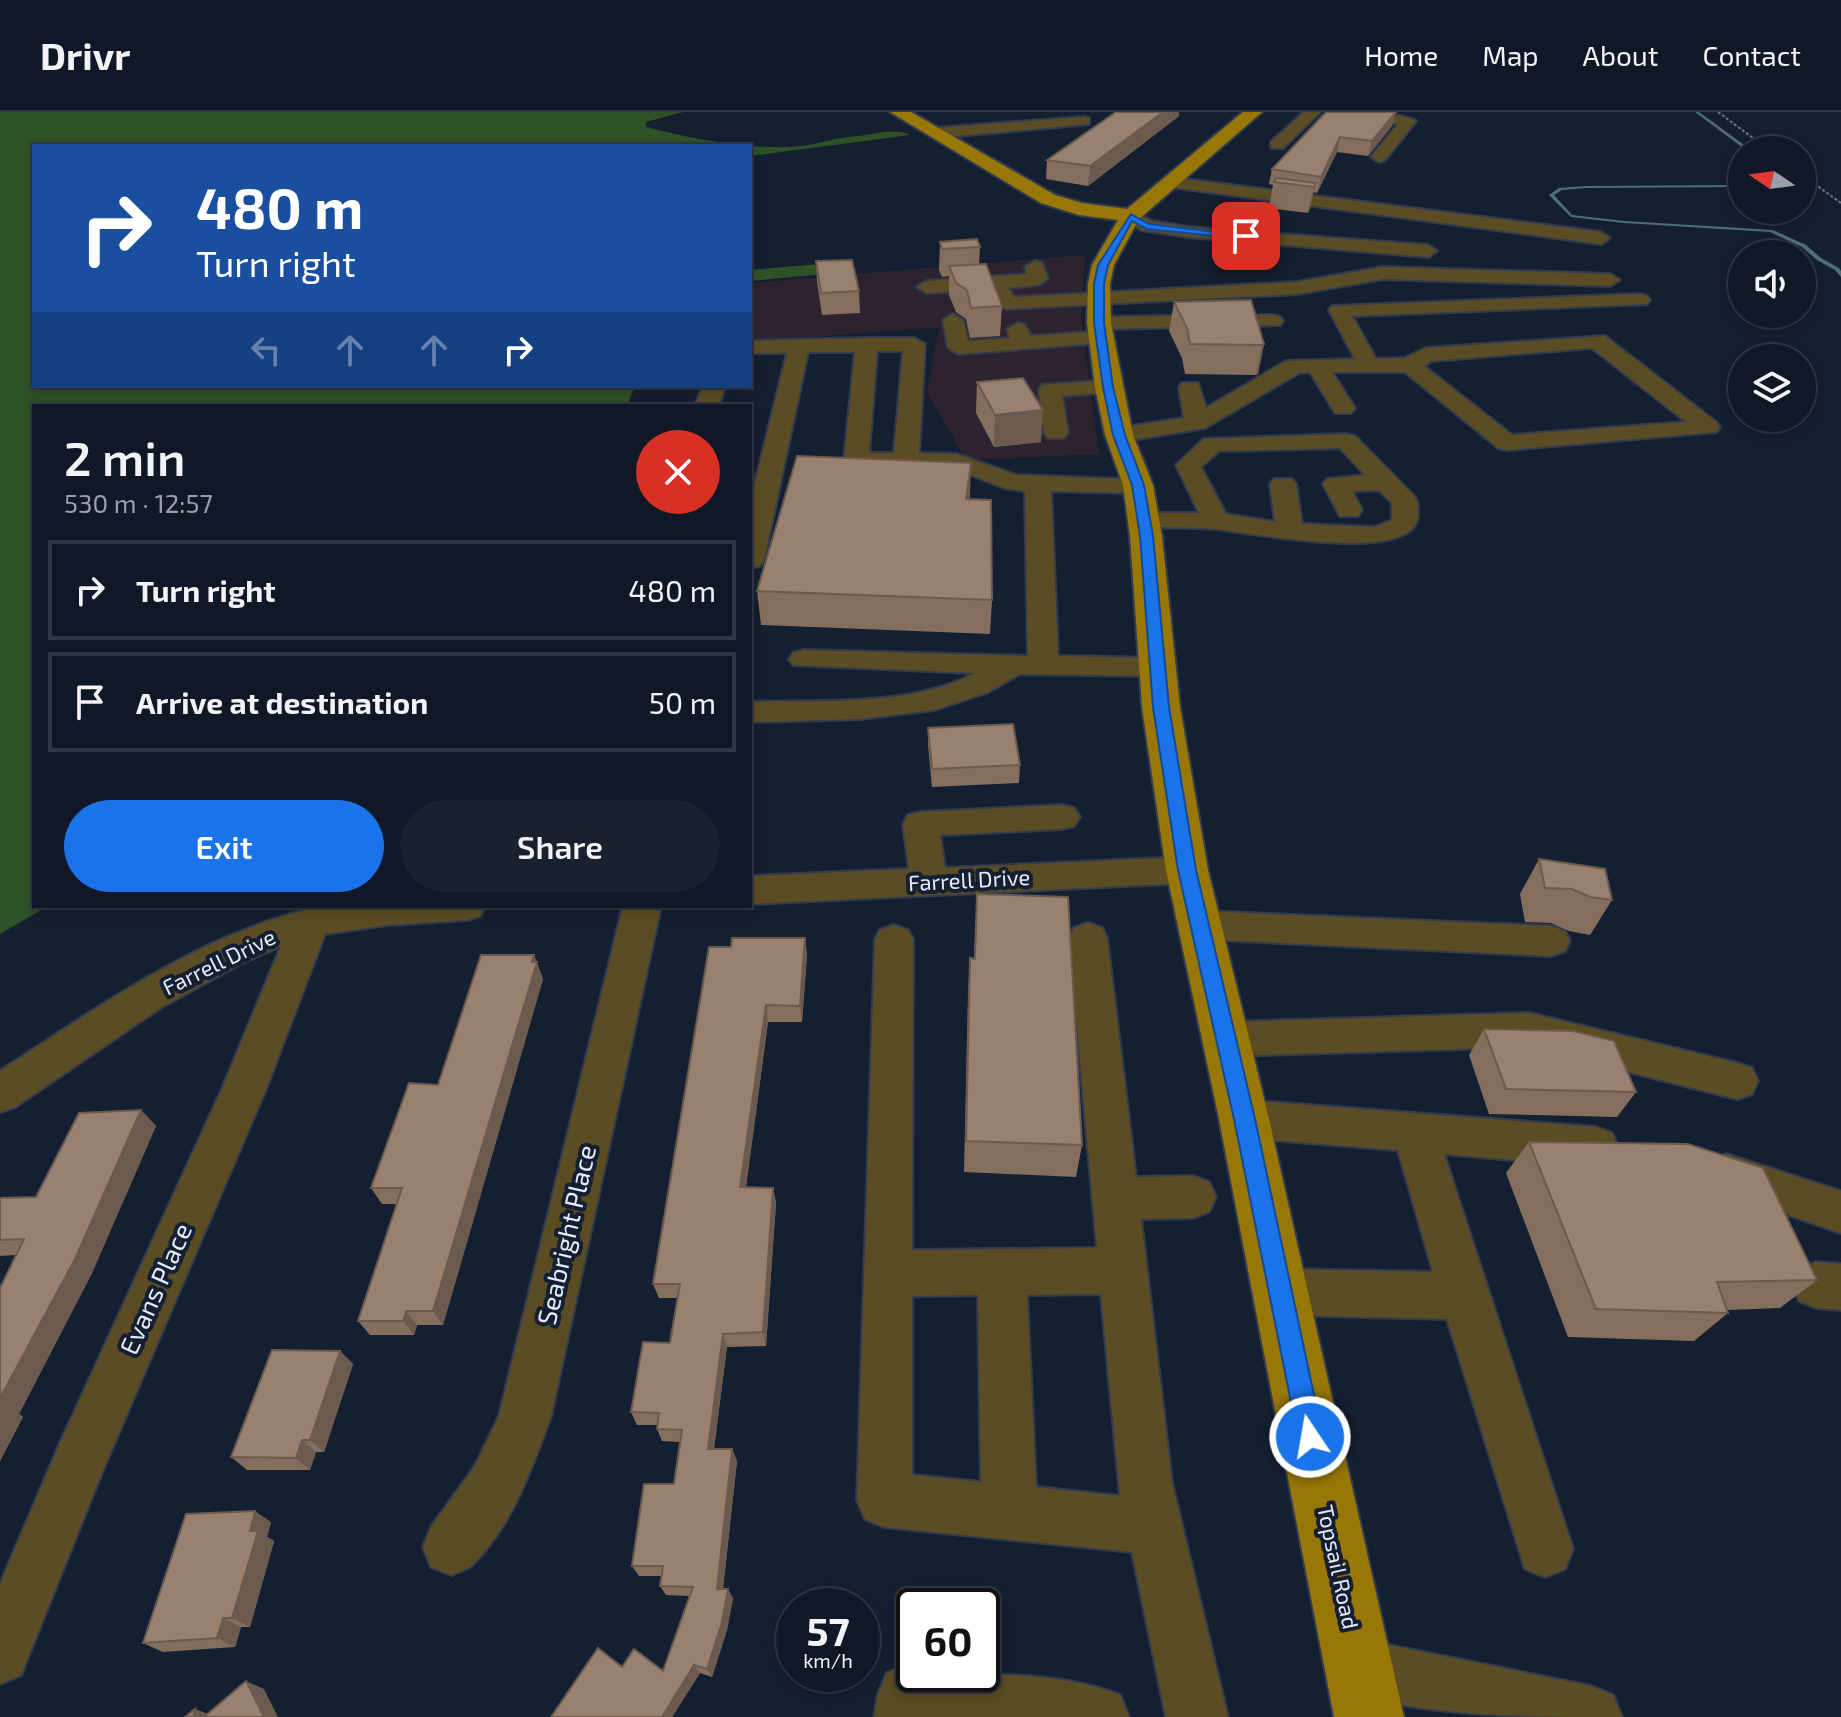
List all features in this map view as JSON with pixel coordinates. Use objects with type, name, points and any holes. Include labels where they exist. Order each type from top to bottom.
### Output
[{"type":"main road","points":[[899,112],[1048,199],[1079,209],[1131,216]]},
{"type":"main road","name":"Topsail Road","points":[[1253,112],[1131,216],[1103,265],[1100,314],[1108,387],[1119,435],[1141,502],[1158,667],[1187,870],[1244,1119],[1364,1693]]},
{"type":"main road","points":[[1048,199],[1046,205],[1097,235],[1099,242],[1110,250]]},
{"type":"street","points":[[1022,112],[1045,124]]},
{"type":"street","points":[[1277,145],[1313,112]]},
{"type":"street","points":[[1341,112],[1416,122],[1379,157]]},
{"type":"street","points":[[935,133],[1084,121]]},
{"type":"street","points":[[1194,160],[1224,165]]},
{"type":"street","points":[[1168,182],[1314,198],[1444,220],[1601,238]]},
{"type":"street","points":[[1131,216],[1147,226],[1188,232],[1450,252]]},
{"type":"street","points":[[927,287],[1025,283],[1038,279],[1035,267]]},
{"type":"street","points":[[953,320],[959,348],[1020,336],[1100,314],[1297,288],[1383,273],[1610,280]]},
{"type":"street","points":[[996,283],[1007,303],[1100,314],[1273,321]]},
{"type":"street","points":[[1369,365],[1339,310],[1640,300]]},
{"type":"street","points":[[1119,435],[1197,423],[1294,366],[1410,365],[1426,355],[1619,340],[1572,302]]},
{"type":"street","points":[[1410,365],[1507,443],[1708,427],[1597,341]]},
{"type":"street","points":[[867,344],[856,460],[956,461],[1013,483],[1038,484],[1141,502],[1216,521],[1290,532],[1378,535],[1405,524],[1405,502],[1346,441],[1213,444],[1188,465],[1216,521]]},
{"type":"street","points":[[752,347],[914,344],[906,461]]},
{"type":"street","points":[[752,551],[799,346]]},
{"type":"street","points":[[1317,366],[1343,408]]},
{"type":"street","points":[[1056,433],[1050,390],[1108,387]]},
{"type":"street","points":[[1190,388],[1197,423]]},
{"type":"street","points":[[1349,510],[1336,484],[1386,482]]},
{"type":"street","points":[[1029,665],[1038,484]]},
{"type":"street","points":[[1283,484],[1290,532]]},
{"type":"street","points":[[804,659],[1158,667]]},
{"type":"street","points":[[752,712],[860,709],[934,700],[1029,665]]},
{"type":"street","points":[[929,881],[921,824],[1062,817]]},
{"type":"street","name":"Farrell Drive","points":[[752,890],[1187,870]]},
{"type":"street","name":"Farrell Drive","points":[[0,1094],[195,970],[249,943],[310,923],[352,915],[441,908]]},
{"type":"street","name":"Seabright Place","points":[[451,1547],[472,1524],[505,1470],[525,1416],[642,908]]},
{"type":"street","name":"Evans Place","points":[[0,1654],[79,1462],[244,1089],[310,923]]},
{"type":"street","points":[[1199,925],[1551,941]]},
{"type":"street","points":[[1088,938],[1145,1483],[1197,1717]]},
{"type":"street","points":[[894,940],[884,1500],[1156,1527]]},
{"type":"street","points":[[1226,1039],[1529,1030],[1737,1081]]},
{"type":"street","points":[[1244,1119],[1630,1150]]},
{"type":"street","points":[[1415,1131],[1545,1549]]},
{"type":"street","points":[[1689,1162],[1841,1212]]},
{"type":"street","points":[[1116,1198],[1193,1197]]},
{"type":"street","points":[[889,1273],[1124,1271]]},
{"type":"street","points":[[1002,1274],[1009,1512]]},
{"type":"street","points":[[1280,1292],[1464,1296]]},
{"type":"street","points":[[1364,1693],[1591,1717]]},
{"type":"street","points":[[905,1717],[908,1694],[1098,1717]]},
{"type":"path","points":[[1718,112],[1750,136]]},
{"type":"path","points":[[1816,185],[1841,203]]},
{"type":"shaded area","points":[[1085,257],[1081,318],[1099,454],[966,460],[927,392],[939,327],[752,342],[752,283]]},
{"type":"green space","points":[[0,112],[683,112],[646,122],[646,127],[734,144],[32,144],[32,388],[634,388],[628,404],[32,404],[32,908],[45,908],[0,934]]},
{"type":"green space","points":[[891,132],[910,135],[752,156],[752,146],[801,146]]},
{"type":"green space","points":[[842,262],[845,272],[752,281],[752,270]]},
{"type":"building","points":[[1116,112],[1163,112],[1090,166],[1047,160]]},
{"type":"building","points":[[1326,112],[1396,112],[1372,141],[1340,137],[1321,177],[1272,169]]},
{"type":"building","points":[[1276,178],[1316,183],[1314,187],[1274,182]]},
{"type":"building","points":[[977,239],[980,247],[942,249],[940,242]]},
{"type":"building","points":[[852,260],[859,291],[821,293],[816,261]]},
{"type":"building","points":[[986,264],[1002,306],[971,308],[967,290],[956,283],[949,266]]},
{"type":"building","points":[[1251,300],[1262,345],[1190,344],[1187,328],[1174,302]]},
{"type":"building","points":[[1023,378],[1043,410],[995,415],[977,382]]},
{"type":"building","points":[[797,456],[971,463],[966,499],[991,500],[992,600],[757,591]]},
{"type":"building","points":[[1013,724],[1020,765],[932,769],[928,728]]},
{"type":"building","points":[[1539,859],[1605,869],[1612,900],[1590,897],[1572,889],[1545,888]]},
{"type":"building","points":[[977,894],[1068,897],[1082,1145],[966,1141],[970,958],[975,959]]},
{"type":"building","points":[[732,938],[805,938],[800,1006],[766,1005],[740,1187],[773,1188],[763,1332],[723,1334],[708,1449],[732,1449],[717,1589],[728,1589],[722,1622],[707,1669],[694,1665],[662,1717],[551,1717],[598,1648],[622,1667],[634,1649],[663,1671],[693,1587],[660,1586],[663,1566],[632,1566],[644,1484],[674,1484],[682,1430],[657,1429],[659,1413],[631,1412],[643,1342],[670,1343],[680,1284],[653,1284],[709,947],[731,947]]},
{"type":"building","points":[[481,955],[534,955],[532,962],[537,962],[433,1311],[406,1311],[403,1321],[358,1321],[402,1188],[371,1188],[409,1083],[438,1085]]},
{"type":"building","points":[[1484,1029],[1573,1031],[1614,1041],[1636,1092],[1506,1089]]},
{"type":"building","points":[[141,1110],[75,1259],[0,1398],[0,1288],[24,1239],[0,1240],[0,1198],[36,1197],[79,1113]]},
{"type":"building","points":[[1529,1142],[1688,1144],[1763,1168],[1817,1280],[1717,1282],[1728,1313],[1596,1309]]},
{"type":"building","points":[[272,1350],[340,1351],[310,1440],[302,1440],[296,1458],[231,1457]]},
{"type":"building","points":[[255,1511],[250,1531],[258,1531],[232,1618],[223,1618],[217,1638],[143,1643],[186,1514]]},
{"type":"building","points":[[246,1681],[264,1717],[204,1717]]},
{"type":"waterway","points":[[1697,112],[1730,136]]},
{"type":"waterway","points":[[1728,186],[1586,187],[1561,189],[1551,195],[1571,216],[1771,231],[1804,246],[1841,275]]},
{"type":"route","points":[[1246,236],[1147,226],[1131,216],[1103,265],[1099,284],[1099,323],[1119,435],[1138,485],[1146,536],[1161,707],[1187,870],[1244,1119],[1310,1437]]}]
